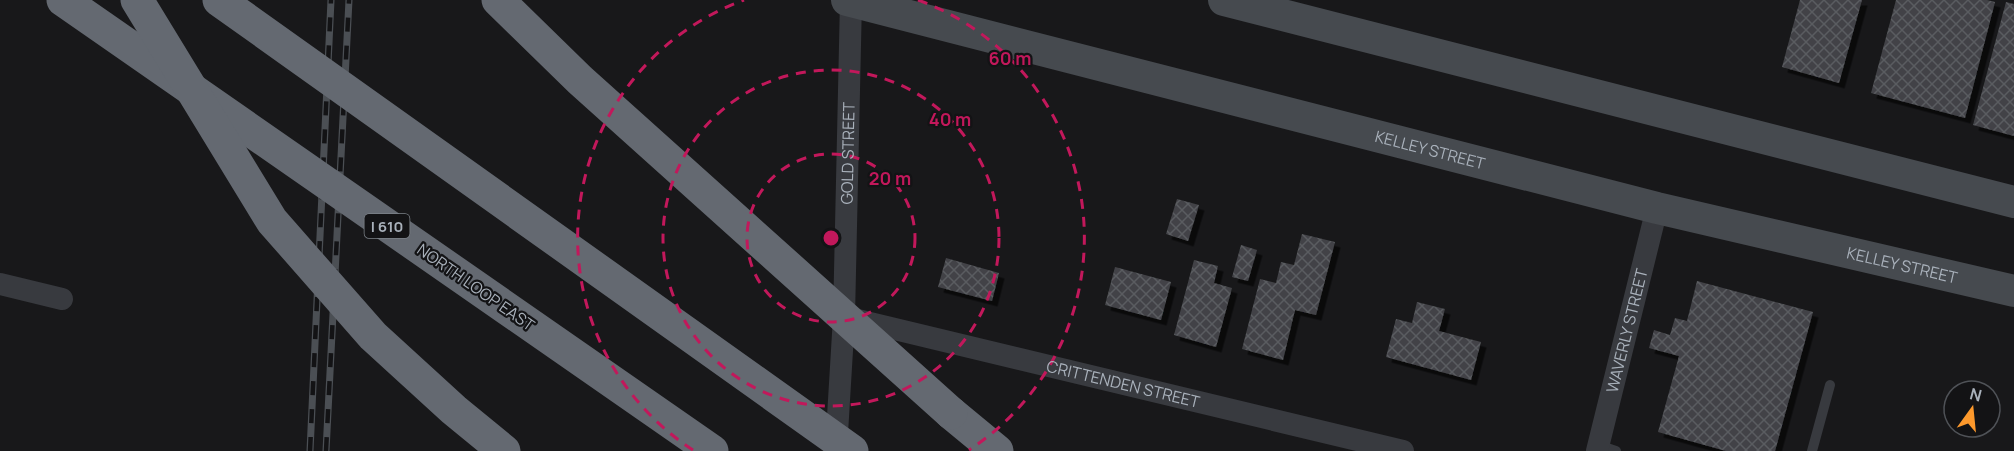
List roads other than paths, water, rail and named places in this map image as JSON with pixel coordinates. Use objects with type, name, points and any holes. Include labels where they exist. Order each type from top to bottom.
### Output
[{"type":"highway","name":"NORTH LOOP EAST","points":[[63,0],[712,451]]},
{"type":"highway","points":[[138,0],[272,221],[373,336],[454,410],[504,451]]},
{"type":"highway","points":[[219,0],[852,451]]},
{"type":"highway","points":[[498,0],[580,80],[951,413],[997,451]]},
{"type":"main road","name":"KELLEY STREET","points":[[850,0],[1657,208],[2014,291]]},
{"type":"main road","points":[[1224,0],[2014,202]]},
{"type":"street","name":"GOLD STREET","points":[[836,451],[844,317],[850,0]]},
{"type":"street","name":"WAVERLY STREET","points":[[1604,449],[1657,208]]},
{"type":"street","points":[[0,284],[62,299]]},
{"type":"street","name":"CRITTENDEN STREET","points":[[844,317],[1403,451]]},
{"type":"lane","points":[[1812,451],[1830,385]]},
{"type":"railway","points":[[310,451],[331,0]]},
{"type":"railway","points":[[326,451],[349,0]]}]
